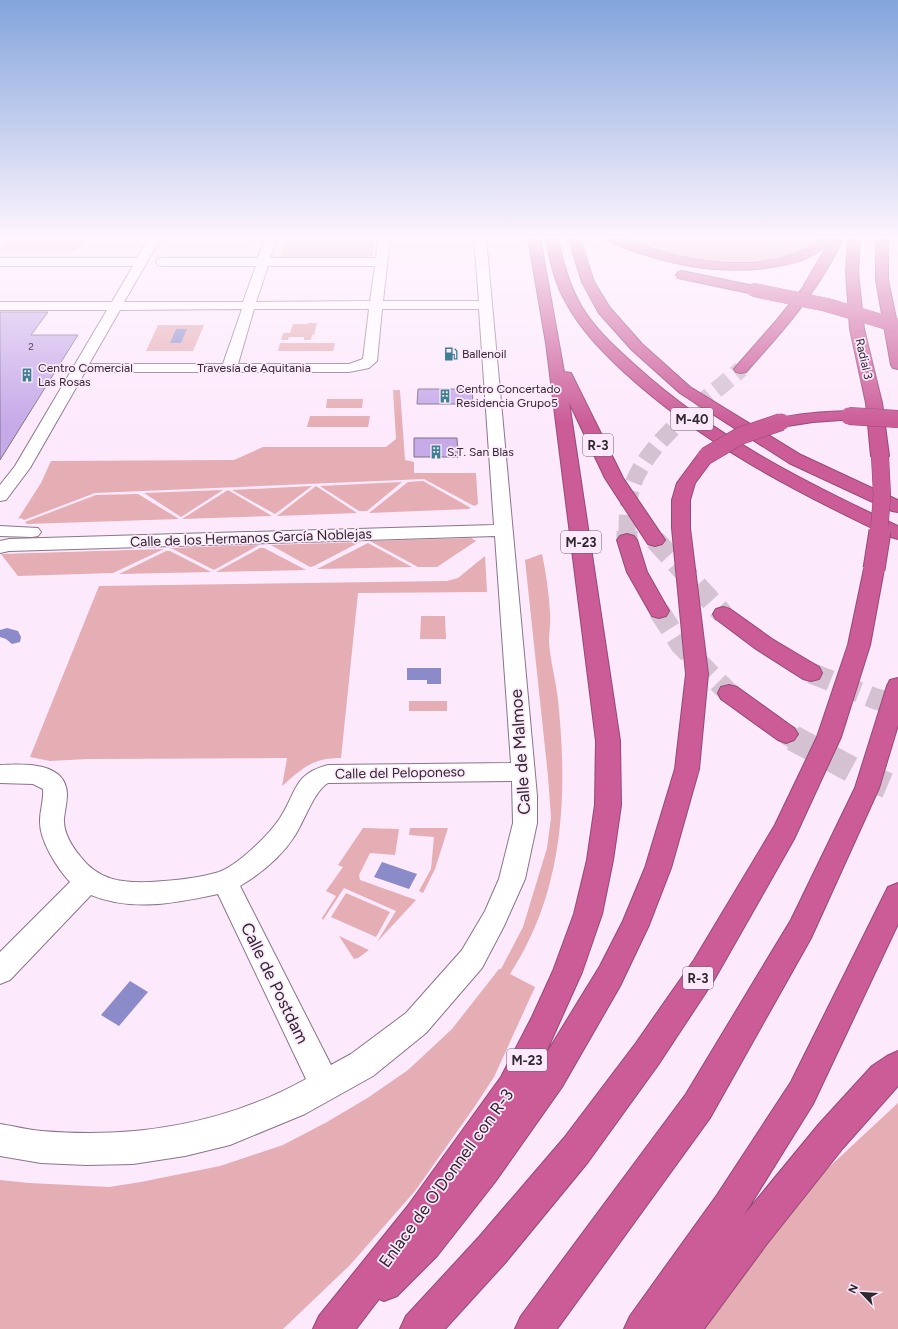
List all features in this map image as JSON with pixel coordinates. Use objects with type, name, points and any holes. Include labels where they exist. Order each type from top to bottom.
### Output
[{"type":"highway","name":"M-23","points":[[545,300],[552,337]]},
{"type":"highway","name":"M-40","points":[[573,300],[578,311],[612,354],[670,404],[720,439],[825,499],[898,533]]},
{"type":"highway","name":"M-40","points":[[598,300],[604,310],[637,347],[685,390],[795,459],[898,507]]},
{"type":"highway","points":[[741,369],[786,319],[799,300]]},
{"type":"highway","points":[[803,300],[833,306],[898,326]]},
{"type":"highway","name":"Radial 3","points":[[420,1329],[492,1250],[576,1150],[647,1054],[704,970],[784,831],[829,737],[859,645],[874,569],[881,521],[882,495],[878,429],[874,403],[857,329],[854,300]]},
{"type":"highway","points":[[886,300],[898,365]]},
{"type":"highway","name":"R-3","points":[[552,337],[574,396],[614,478],[654,540]]},
{"type":"highway","name":"Enlace de O'Donnell con R-3","points":[[332,1329],[419,1219],[512,1088],[543,1027],[567,972],[588,914],[600,860],[608,805],[608,741],[552,337]]},
{"type":"highway","points":[[338,1329],[424,1243],[483,1170],[551,1076],[610,976],[635,925],[658,868],[687,769],[697,674],[681,528],[681,500],[686,483],[706,456],[740,436],[781,422],[813,417],[849,416],[898,419]]},
{"type":"highway","points":[[627,540],[637,572],[658,611]]},
{"type":"highway","points":[[723,614],[764,644],[811,673]]},
{"type":"highway","points":[[534,1329],[698,1106],[800,929],[867,788],[898,686]]},
{"type":"highway","points":[[729,693],[786,734]]},
{"type":"highway","points":[[643,1329],[729,1207],[802,1093],[898,894]]},
{"type":"highway","points":[[681,1329],[753,1232],[831,1136],[883,1077],[898,1067]]},
{"type":"highway","points":[[831,1136],[898,1085]]},
{"type":"street","points":[[0,496],[22,468],[119,300]]},
{"type":"street","points":[[229,368],[248,312],[250,300]]},
{"type":"street","name":"Travesía de Aquitania","points":[[80,368],[349,368],[364,366],[370,361],[377,300]]},
{"type":"street","name":"Calle de Malmoe","points":[[0,1140],[41,1147],[78,1149],[133,1148],[185,1140],[230,1129],[294,1103],[362,1065],[416,1023],[472,959],[495,918],[512,879],[525,823],[525,796],[486,300]]},
{"type":"street","points":[[0,306],[486,304]]},
{"type":"street","name":"Calle de los Hermanos García Noblejas","points":[[0,531],[17,532],[503,522]]},
{"type":"street","name":"Calle de los Hermanos García Noblejas","points":[[0,547],[503,522]]},
{"type":"street","name":"Calle del Peloponeso","points":[[0,774],[38,775],[51,781],[56,790],[52,824],[57,843],[76,872],[101,888],[137,894],[178,891],[224,882],[251,864],[283,834],[299,808],[304,792],[316,779],[328,774],[522,772]]},
{"type":"street","points":[[0,971],[88,881]]},
{"type":"street","name":"Calle de Postdam","points":[[224,882],[325,1085]]},
{"type":"shaded area","points":[[317,323],[311,340],[304,340],[304,337],[289,337],[288,340],[281,340],[283,333],[290,333],[293,324]]},
{"type":"shaded area","points":[[158,325],[204,325],[193,351],[146,351]]},
{"type":"shaded area","points":[[280,343],[335,343],[333,351],[278,351]]},
{"type":"shaded area","points":[[393,390],[400,390],[405,460],[414,462],[414,473],[476,473],[478,504],[474,506],[424,479],[95,493],[24,520],[21,518],[18,519],[41,483],[51,461],[234,460],[263,447],[386,447],[396,439]]},
{"type":"shaded area","points":[[327,399],[363,399],[362,408],[326,408]]},
{"type":"shaded area","points":[[310,416],[370,416],[368,427],[307,427]]},
{"type":"shaded area","points":[[423,481],[471,508],[369,513],[408,482]]},
{"type":"shaded area","points":[[402,482],[367,511],[359,511],[320,486]]},
{"type":"shaded area","points":[[312,486],[275,514],[232,490]]},
{"type":"shaded area","points":[[316,486],[357,513],[277,516]]},
{"type":"shaded area","points":[[223,490],[181,517],[144,493]]},
{"type":"shaded area","points":[[228,490],[272,516],[182,519]]},
{"type":"shaded area","points":[[138,494],[179,519],[27,524],[25,522],[96,495]]},
{"type":"shaded area","points":[[471,538],[476,541],[437,567],[418,567],[370,541]]},
{"type":"shaded area","points":[[360,542],[310,567],[271,545]]},
{"type":"shaded area","points":[[368,543],[412,567],[317,569]]},
{"type":"shaded area","points":[[259,545],[214,570],[171,548]]},
{"type":"shaded area","points":[[260,548],[264,548],[306,570],[216,572]]},
{"type":"shaded area","points":[[164,549],[113,573],[18,576],[1,554]]},
{"type":"shaded area","points":[[166,551],[170,551],[211,572],[119,574]]},
{"type":"shaded area","points":[[542,554],[549,598],[549,641],[557,693],[561,736],[562,772],[558,842],[552,876],[542,910],[528,942],[510,974],[535,987],[494,1077],[473,1109],[415,1191],[350,1265],[283,1329],[0,1329],[0,1180],[109,1187],[220,1166],[283,1145],[327,1122],[369,1097],[408,1070],[452,1029],[499,969],[501,969],[523,927],[547,848],[551,818],[548,776],[525,560]]},
{"type":"shaded area","points":[[485,556],[487,592],[358,593],[341,758],[331,758],[308,765],[282,786],[287,758],[88,759],[50,761],[30,757],[99,586],[447,581],[458,578]]},
{"type":"shaded area","points":[[421,616],[445,616],[446,639],[420,639]]},
{"type":"shaded area","points":[[409,701],[447,701],[447,711],[409,711]]},
{"type":"shaded area","points":[[363,828],[399,829],[395,855],[370,853],[359,875],[360,880],[416,900],[377,942],[396,911],[344,888],[323,920],[322,918],[336,896],[326,891],[343,867],[338,865]]},
{"type":"shaded area","points":[[410,828],[448,828],[435,869],[423,893],[419,891],[431,869],[434,837],[409,835]]},
{"type":"shaded area","points":[[346,893],[390,912],[376,937],[331,917]]},
{"type":"shaded area","points":[[339,936],[369,950],[358,958],[354,959]]},
{"type":"shaded area","points":[[898,1103],[898,1329],[701,1329],[799,1195]]},
{"type":"water","points":[[176,329],[187,329],[181,343],[170,343]]},
{"type":"water","points":[[7,628],[18,631],[21,637],[20,642],[12,644],[6,639],[0,637],[0,630]]},
{"type":"water","points":[[407,668],[441,668],[441,684],[427,684],[427,680],[407,680]]},
{"type":"water","points":[[382,862],[417,874],[409,889],[374,877]]},
{"type":"water","points":[[130,981],[148,992],[119,1026],[101,1015]]},
{"type":"building","name":"Centro Comercial Las Rosas","points":[[0,312],[48,312],[31,335],[78,335],[0,460]]},
{"type":"building","name":"Centro Concertado Residencia Grupo5","points":[[418,389],[472,389],[473,404],[417,404]]},
{"type":"building","name":"S.T. San Blas","points":[[414,438],[457,438],[458,457],[414,457]]},
{"type":"tunnel","points":[[627,540],[627,520],[630,496],[633,484],[641,468],[665,436],[680,421],[741,369]]},
{"type":"tunnel","points":[[655,540],[723,614]]},
{"type":"tunnel","points":[[659,611],[681,645],[729,693]]},
{"type":"tunnel","points":[[811,673],[876,699],[898,705]]},
{"type":"tunnel","points":[[786,734],[795,739]]},
{"type":"tunnel","points":[[793,738],[858,773],[898,790]]},
{"type":"place","name":"Ballenoil","points":[[451,354]]},
{"type":"place","name":"Centro Comercial Las Rosas","points":[[27,375]]},
{"type":"place","name":"Centro Concertado Residencia Grupo5","points":[[445,396]]},
{"type":"place","name":"S.T. San Blas","points":[[436,452]]}]
